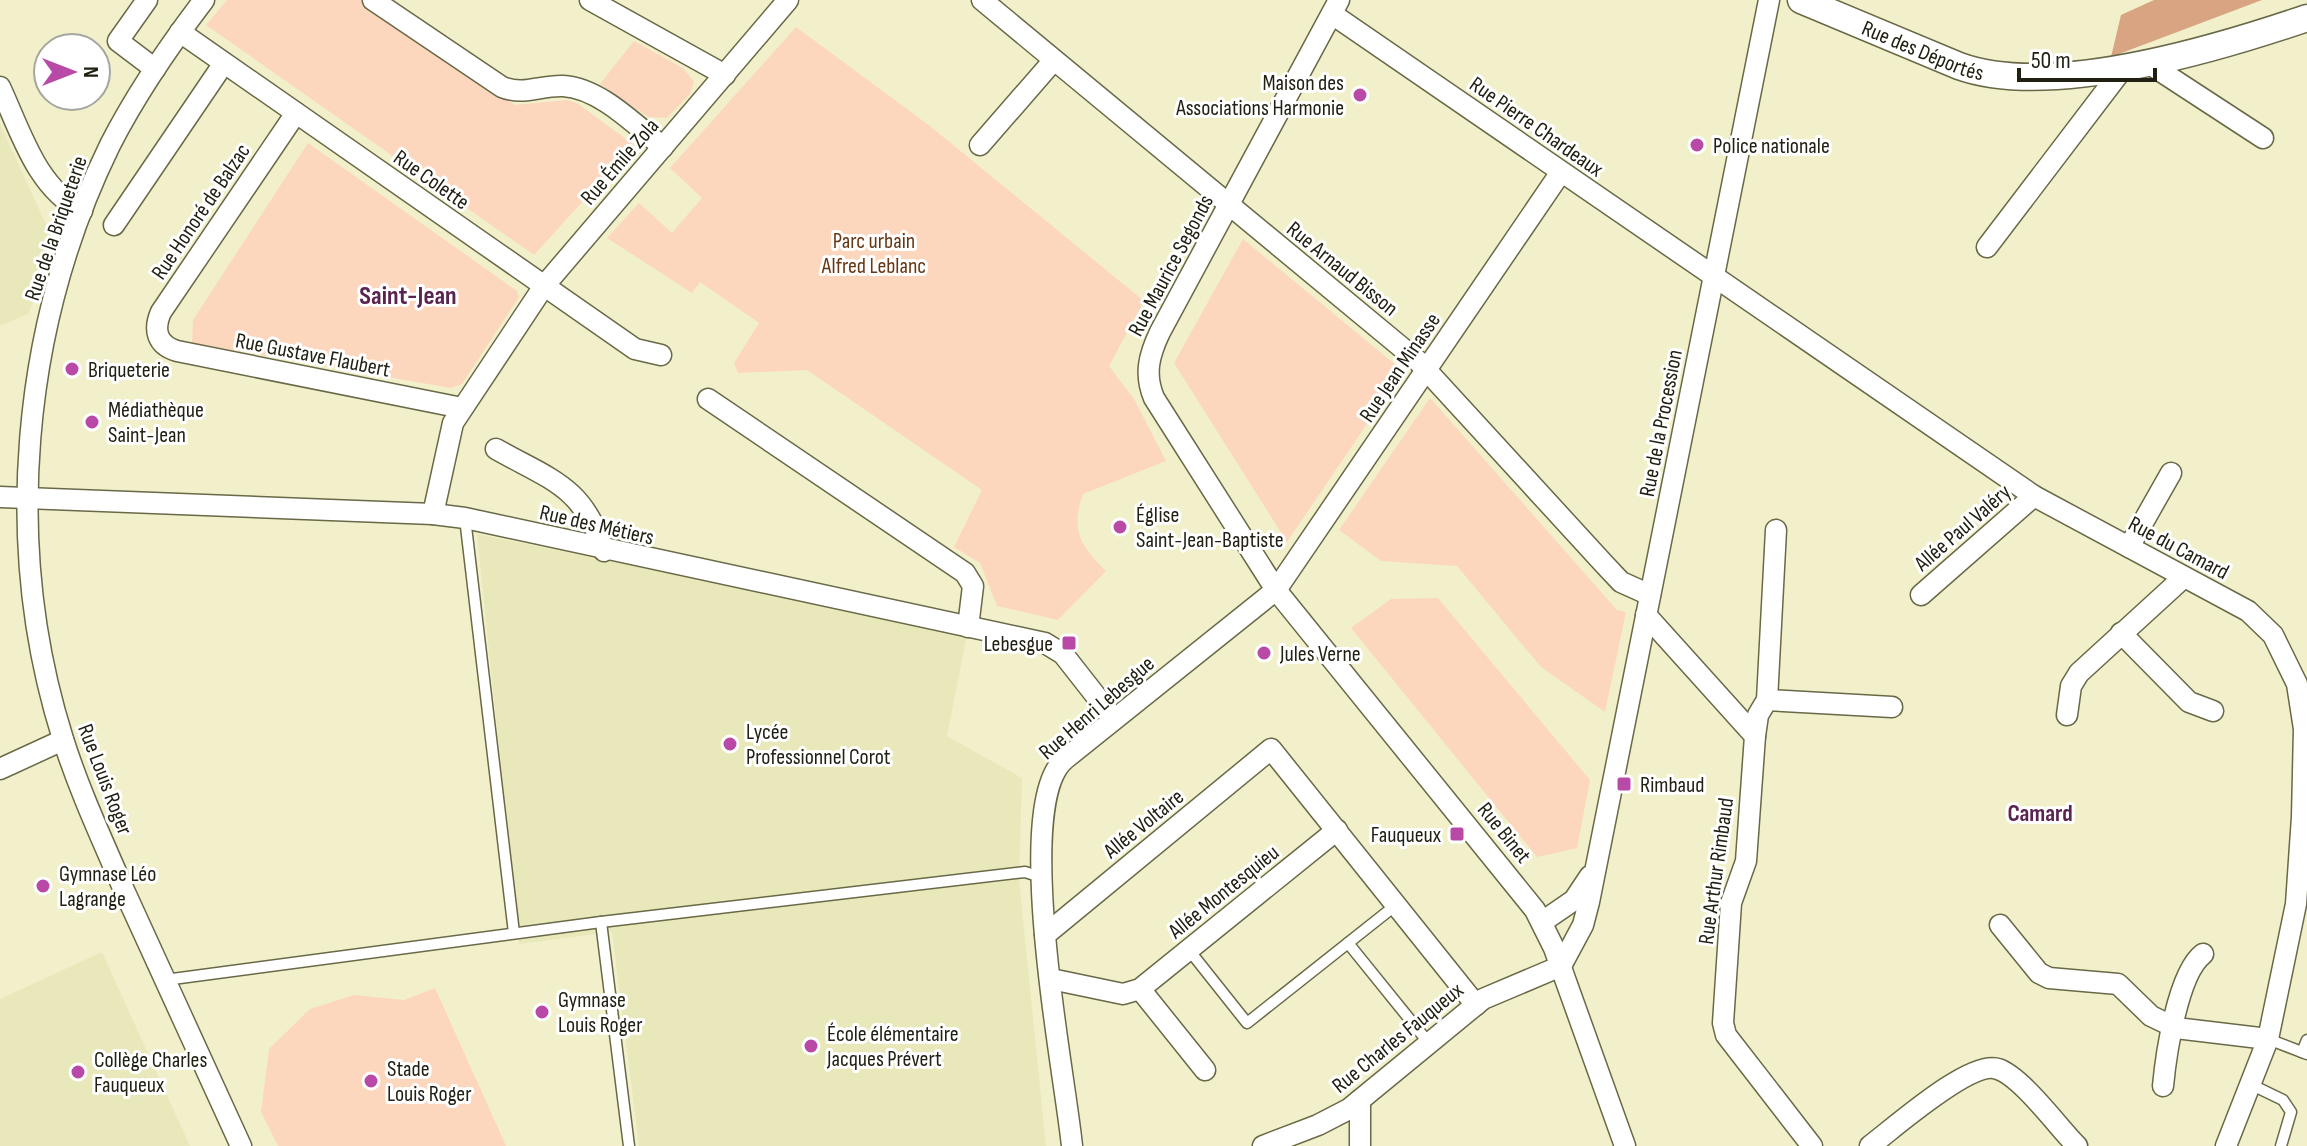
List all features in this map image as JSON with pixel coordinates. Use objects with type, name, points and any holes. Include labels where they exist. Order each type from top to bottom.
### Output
[{"type":"street","points":[[147,0],[118,41],[155,69]]},
{"type":"street","name":"Rue de la Briqueterie","points":[[28,499],[30,440],[42,352],[62,271],[82,211],[112,142],[155,69],[203,0]]},
{"type":"street","points":[[373,0],[502,87],[518,92],[562,86],[580,90],[603,102],[663,147]]},
{"type":"street","points":[[590,0],[728,72]]},
{"type":"street","name":"Rue Émile Zola","points":[[433,514],[450,431],[462,408],[544,286],[788,0]]},
{"type":"street","name":"Rue de la Procession","points":[[1561,966],[1583,925],[1769,0]]},
{"type":"street","name":"Rue des Déportés","points":[[1801,0],[1985,75],[2030,78],[2134,64],[2307,18]]},
{"type":"street","name":"Rue des Déportés","points":[[2134,64],[2307,2]]},
{"type":"street","name":"Rue Arnaud Bisson","points":[[993,4],[1054,60],[1426,369],[1605,565],[1648,605]]},
{"type":"street","name":"Rue Pierre Chardeaux","points":[[1336,7],[1561,172],[1714,277]]},
{"type":"street","name":"Rue Maurice Segonds","points":[[1276,590],[1154,398],[1148,381],[1148,362],[1154,343],[1336,7]]},
{"type":"street","name":"Rue Colette","points":[[180,32],[635,349],[661,355]]},
{"type":"street","points":[[980,145],[1054,60]]},
{"type":"street","points":[[114,225],[224,63]]},
{"type":"street","points":[[1987,247],[2134,64],[2263,138]]},
{"type":"street","points":[[0,87],[44,180],[61,199],[82,211]]},
{"type":"street","name":"Rue Honoré de Balzac","points":[[160,340],[157,330],[161,312],[296,113]]},
{"type":"street","name":"Rue Jean Minasse","points":[[1276,590],[1561,172]]},
{"type":"street","name":"Rue du Camard","points":[[1714,277],[2034,496],[2257,617],[2286,657],[2301,699],[2304,743],[2298,891],[2268,1039],[2226,1146]]},
{"type":"street","name":"Rue Gustave Flaubert","points":[[160,340],[177,351],[462,408]]},
{"type":"street","points":[[708,399],[965,573],[973,586],[968,627]]},
{"type":"street","points":[[496,449],[581,501],[594,523],[604,551]]},
{"type":"street","points":[[2129,547],[2171,473]]},
{"type":"street","name":"Allée Paul Valéry","points":[[1921,595],[2034,496]]},
{"type":"street","name":"Rue des Métiers","points":[[0,497],[433,514],[465,518],[1057,649],[1114,719]]},
{"type":"street","name":"Rue Louis Roger","points":[[28,499],[31,572],[41,651],[63,740],[91,815],[241,1146]]},
{"type":"street","name":"Rue Arthur Rimbaud","points":[[1776,530],[1767,700],[1758,715],[1755,736],[1746,861],[1731,903],[1723,1023],[1726,1035],[1812,1146]]},
{"type":"street","points":[[2067,715],[2074,679],[2184,577]]},
{"type":"street","name":"Rue Henri Lebesgue","points":[[1072,1146],[1045,935],[1041,877],[1043,803],[1049,780],[1059,764],[1276,590]]},
{"type":"street","name":"Rue Binet","points":[[1276,590],[1521,890],[1542,922],[1561,966],[1625,1146]]},
{"type":"street","points":[[1648,605],[1755,736]]},
{"type":"street","points":[[2121,633],[2189,702],[2213,711]]},
{"type":"street","points":[[1767,700],[1892,707]]},
{"type":"street","points":[[0,769],[63,740]]},
{"type":"street","name":"Allée Voltaire","points":[[1045,935],[1271,749],[1337,830]]},
{"type":"street","points":[[1337,830],[1476,1005]]},
{"type":"street","name":"Allée Montesquieu","points":[[1140,989],[1337,830]]},
{"type":"street","name":"Rue de la Procession","points":[[1542,922],[1581,893],[1598,855]]},
{"type":"street","points":[[2000,925],[2044,976],[2118,984],[2151,1016],[2172,1027],[2268,1039]]},
{"type":"street","points":[[2163,1086],[2172,1027],[2188,969],[2203,954]]},
{"type":"street","name":"Rue Charles Fauqueux","points":[[1263,1146],[1318,1125],[1360,1100],[1476,1005],[1503,989],[1561,966]]},
{"type":"street","points":[[1051,979],[1123,994],[1140,989],[1205,1070]]},
{"type":"street","points":[[1870,1146],[1968,1074],[1987,1067],[2006,1073],[2077,1146]]},
{"type":"street","points":[[1360,1100],[1360,1146]]},
{"type":"lane","points":[[465,518],[514,933]]},
{"type":"lane","points":[[165,980],[601,922],[1025,872],[1041,877]]},
{"type":"lane","points":[[1189,950],[1247,1023],[1396,905]]},
{"type":"lane","points":[[601,922],[629,1146]]},
{"type":"lane","points":[[1348,943],[1428,1042]]},
{"type":"lane","points":[[2268,1039],[2305,1053],[2307,1040]]},
{"type":"lane","points":[[2252,1085],[2283,1100],[2291,1112],[2281,1146]]},
{"type":"shaded area","points":[[2154,0],[2262,0],[2111,57],[2121,15]]},
{"type":"shaded area","points":[[0,124],[56,246],[28,314],[0,326]]},
{"type":"shaded area","name":"Lycée Professionnel Corot","points":[[477,534],[967,634],[947,736],[1022,778],[1019,880],[1046,1146],[639,1146],[612,932],[519,944]]},
{"type":"shaded area","name":"Collège Charles Fauqueux","points":[[102,952],[190,1146],[0,1146],[0,999]]},
{"type":"green space","points":[[227,0],[361,0],[515,105],[566,100],[577,103],[634,145],[534,255],[206,25]]},
{"type":"green space","name":"Parc urbain Alfred Leblanc","points":[[796,27],[930,126],[1144,301],[1109,366],[1134,399],[1166,461],[1083,494],[1078,518],[1080,537],[1106,571],[1058,620],[997,606],[980,563],[954,547],[982,490],[807,370],[738,373],[734,363],[759,323],[700,282],[692,293],[607,238],[639,203],[672,233],[702,198],[670,168]]},
{"type":"green space","points":[[634,41],[683,68],[694,82],[690,94],[667,118],[648,117],[600,84]]},
{"type":"green space","points":[[308,143],[517,291],[519,297],[462,384],[451,388],[192,343],[193,320]]},
{"type":"green space","points":[[1243,239],[1403,371],[1287,542],[1174,363]]},
{"type":"green space","points":[[1430,398],[1617,610],[1626,612],[1605,712],[1541,667],[1457,566],[1381,561],[1339,530]]},
{"type":"green space","points":[[1438,598],[1590,780],[1577,848],[1537,857],[1351,628],[1391,599]]},
{"type":"green space","name":"Stade Louis Roger","points":[[435,988],[506,1146],[278,1146],[261,1112],[269,1049],[310,1009],[354,995],[404,1000]]},
{"type":"place","name":"Maison des Associations Harmonie","points":[[1360,95]]},
{"type":"place","name":"Police nationale","points":[[1697,145]]},
{"type":"place","name":"Briqueterie","points":[[72,369]]},
{"type":"place","name":"Médiathèque Saint-Jean","points":[[92,422]]},
{"type":"place","name":"Église Saint-Jean-Baptiste","points":[[1120,527]]},
{"type":"place","name":"Lebesgue","points":[[1069,643]]},
{"type":"place","name":"Jules Verne","points":[[1264,653]]},
{"type":"place","name":"Lycée Professionnel Corot","points":[[730,744]]},
{"type":"place","name":"Rimbaud","points":[[1624,784]]},
{"type":"place","name":"Fauqueux","points":[[1457,834]]},
{"type":"place","name":"Gymnase Léo Lagrange","points":[[43,886]]},
{"type":"place","name":"Gymnase Louis Roger","points":[[542,1012]]},
{"type":"place","name":"École élémentaire Jacques Prévert","points":[[811,1046]]},
{"type":"place","name":"Collège Charles Fauqueux","points":[[78,1072]]},
{"type":"place","name":"Stade Louis Roger","points":[[371,1081]]},
{"type":"district","name":"Saint-Jean","points":[[408,295]]},
{"type":"district","name":"Camard","points":[[2040,813]]}]
